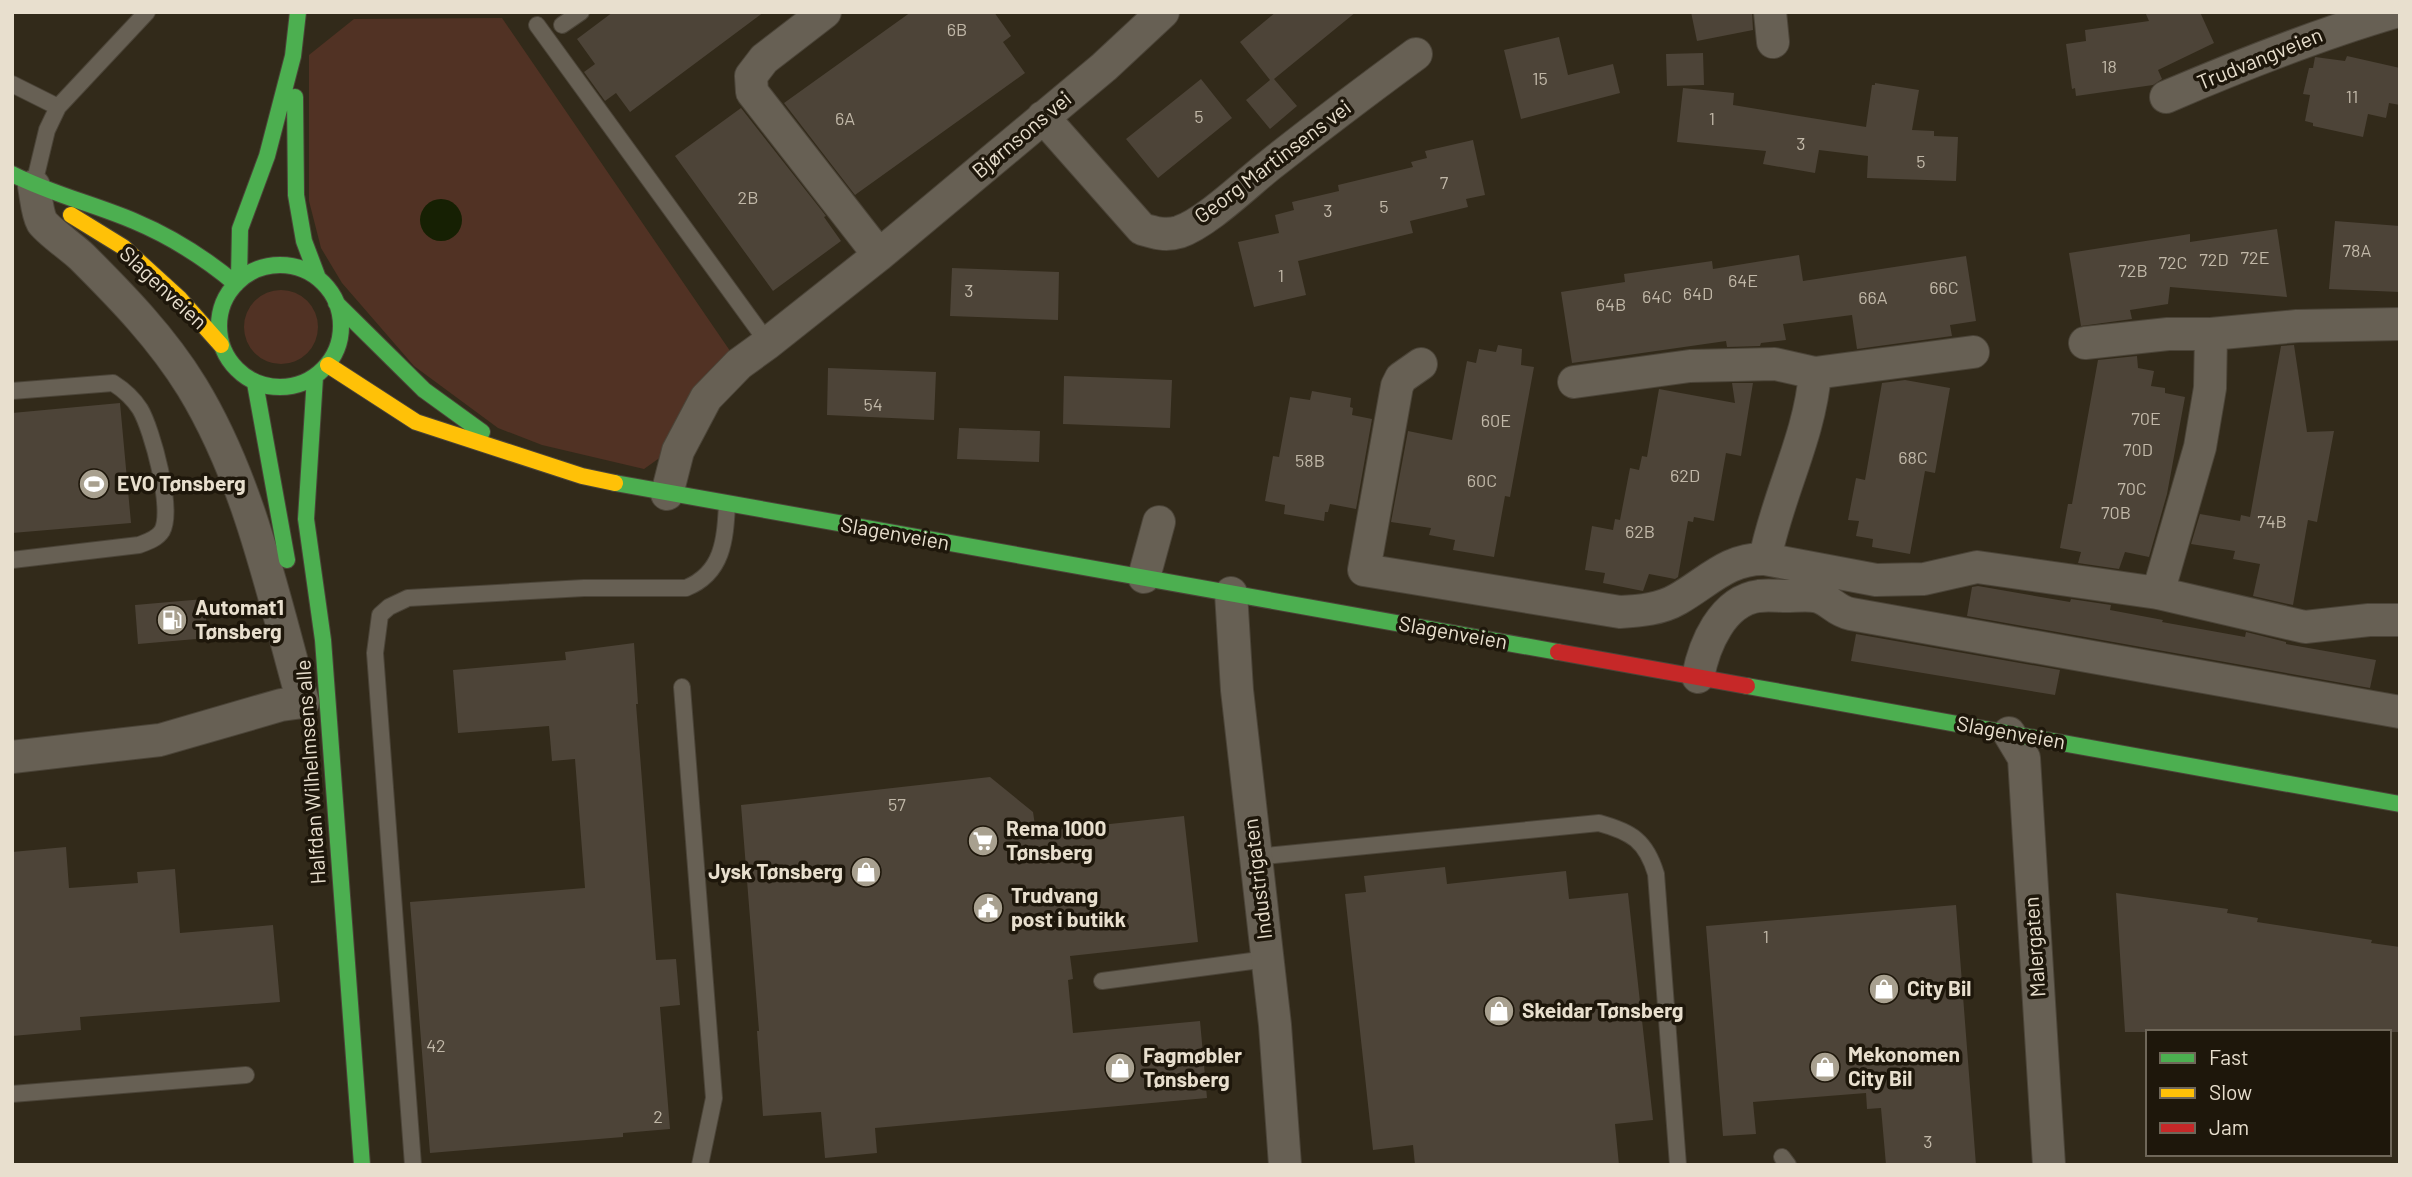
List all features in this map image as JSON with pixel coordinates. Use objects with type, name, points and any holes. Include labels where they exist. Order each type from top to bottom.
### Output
[{"type":"main road","points":[[238,281],[240,229],[267,156],[293,56],[299,12]]},
{"type":"main road","points":[[293,56],[296,195],[304,241],[318,278]]},
{"type":"main road","name":"Slagenveien","points":[[23,180],[133,221],[186,246],[238,281]]},
{"type":"main road","name":"Slagenveien","points":[[23,180],[77,221],[123,247],[180,299],[220,345]]},
{"type":"main road","points":[[285,264],[307,271],[318,278],[327,286],[337,303],[341,318],[341,335],[336,351],[322,371],[297,386],[276,388],[255,383],[234,368],[220,345],[218,327],[220,309],[238,281],[261,267],[285,264]]},
{"type":"main road","name":"Slagenveien","points":[[337,303],[424,390],[509,452]]},
{"type":"main road","name":"Slagenveien","points":[[322,371],[416,422],[582,476],[667,494],[1144,577],[2400,804]]},
{"type":"main road","name":"Halfdan Wilhelmsens alle","points":[[322,371],[306,519],[323,640],[362,1165]]},
{"type":"main road","points":[[255,383],[289,570]]},
{"type":"main road","name":"Halfdan Wilhelmsens alle","points":[[297,620],[303,709]]},
{"type":"street","points":[[825,12],[764,59],[751,76],[752,92],[878,255]]},
{"type":"street","name":"Bjørnsons vei","points":[[667,494],[678,451],[706,398],[739,364],[768,344],[878,255],[1104,66],[1163,12]]},
{"type":"street","name":"Trudvangveien","points":[[2166,97],[2250,61],[2341,28],[2395,12]]},
{"type":"street","name":"Georg Martinsens vei","points":[[1043,117],[1142,229],[1159,234],[1172,233],[1181,231],[1204,217],[1318,126],[1416,54]]},
{"type":"street","points":[[12,757],[160,740],[281,705],[303,709],[251,522],[226,454],[204,408],[155,335],[93,268],[42,222],[23,180]]},
{"type":"street","points":[[2085,343],[2168,334],[2211,334],[2297,326],[2400,324]]},
{"type":"street","points":[[2158,593],[2200,447],[2210,388],[2211,334]]},
{"type":"street","points":[[1574,382],[1690,366],[1774,364],[1815,373],[1973,352]]},
{"type":"street","points":[[1421,364],[1401,378],[1397,386],[1364,569],[1620,612],[1644,611],[1675,601],[1732,563],[1749,559],[1765,559],[1876,580],[1924,579],[1977,567],[2158,593],[2305,627],[2370,620],[2400,620]]},
{"type":"street","points":[[1765,559],[1770,533],[1813,402],[1815,373]]},
{"type":"street","points":[[1144,577],[1159,522]]},
{"type":"street","points":[[1698,677],[1702,656],[1719,624],[1730,610],[1743,601],[1759,596],[1819,597],[1838,586],[1843,574]]},
{"type":"street","name":"Industrigaten","points":[[1231,593],[1237,690],[1275,1025],[1285,1165]]},
{"type":"street","points":[[1819,597],[1840,612],[2400,712]]},
{"type":"street","name":"Malergaten","points":[[2010,733],[2024,758],[2049,1165]]},
{"type":"lane","points":[[23,180],[58,107],[147,12]]},
{"type":"lane","points":[[562,25],[581,12]]},
{"type":"lane","points":[[537,25],[768,344]]},
{"type":"lane","points":[[12,84],[58,107]]},
{"type":"lane","points":[[12,391],[113,383],[125,390],[141,411],[164,480],[165,513],[163,530],[155,538],[139,545],[12,560]]},
{"type":"lane","points":[[413,1165],[374,653],[380,615],[389,607],[408,598],[584,588],[686,588],[701,582],[724,545],[727,504]]},
{"type":"lane","points":[[682,687],[714,1098],[700,1165]]},
{"type":"lane","points":[[1255,857],[1599,823],[1625,830],[1641,842],[1651,858],[1656,874],[1678,1165]]},
{"type":"lane","points":[[1102,981],[1267,959]]},
{"type":"lane","points":[[12,1094],[246,1075]]},
{"type":"shaded area","points":[[502,18],[739,364],[665,454],[644,469],[542,445],[498,428],[414,366],[342,283],[321,248],[309,201],[309,55],[354,19]]},
{"type":"shaded area","points":[[441,199],[456,205],[462,220],[456,235],[441,241],[426,235],[420,220],[426,205]]},
{"type":"shaded area","points":[[281,290],[302,296],[312,306],[318,327],[312,348],[302,358],[281,364],[260,358],[250,348],[244,327],[250,306],[260,296]]},
{"type":"building","points":[[613,12],[764,12],[630,112],[616,93],[605,101],[584,72],[595,64],[577,39]]},
{"type":"building","points":[[911,12],[994,12],[1011,36],[1003,42],[1025,73],[855,195],[784,103]]},
{"type":"building","points":[[1276,12],[1356,12],[1274,79],[1297,106],[1270,129],[1246,100],[1270,80],[1240,42]]},
{"type":"building","points":[[1691,12],[1752,12],[1753,30],[1697,41]]},
{"type":"building","points":[[2145,12],[2200,12],[2214,43],[2158,70],[2162,79],[2153,85],[2076,96],[2075,88],[2072,89],[2066,44],[2086,41],[2085,30],[2149,21]]},
{"type":"building","points":[[1559,37],[1568,75],[1613,64],[1620,93],[1521,119],[1504,50]]},
{"type":"building","points":[[1703,53],[1704,85],[1667,86],[1666,54]]},
{"type":"building","points":[[2347,56],[2400,68],[2400,105],[2389,103],[2386,118],[2368,114],[2363,137],[2313,126],[2313,123],[2305,121],[2310,95],[2303,94],[2309,68],[2313,68],[2315,57],[2345,61]]},
{"type":"building","points":[[1201,79],[1232,118],[1158,178],[1126,139]]},
{"type":"building","points":[[1875,83],[1919,90],[1912,130],[1934,131],[1934,136],[1958,137],[1956,181],[1867,178],[1868,156],[1819,150],[1815,173],[1763,164],[1766,151],[1677,142],[1683,88],[1734,93],[1733,105],[1866,127],[1872,85]]},
{"type":"building","points":[[741,108],[826,216],[824,217],[841,241],[773,291],[675,156]]},
{"type":"building","points":[[1473,140],[1485,195],[1466,199],[1468,207],[1410,221],[1413,233],[1298,261],[1306,295],[1254,307],[1238,242],[1279,233],[1275,215],[1294,210],[1292,202],[1339,191],[1338,185],[1413,167],[1411,162],[1427,158],[1425,151]]},
{"type":"building","points":[[2335,221],[2400,226],[2400,292],[2329,289]]},
{"type":"building","points":[[2277,229],[2287,297],[2170,287],[2168,304],[2130,310],[2132,319],[2081,326],[2069,253],[2190,234],[2190,242]]},
{"type":"building","points":[[1799,255],[1803,281],[1966,256],[1976,321],[1950,325],[1952,336],[1857,349],[1852,315],[1783,324],[1786,340],[1761,343],[1760,346],[1727,347],[1726,341],[1572,363],[1561,292],[1625,282],[1624,274],[1712,261],[1713,269]]},
{"type":"building","points":[[952,268],[1059,272],[1058,320],[950,316]]},
{"type":"building","points":[[1498,345],[1522,349],[1521,365],[1534,367],[1510,497],[1505,496],[1494,557],[1453,550],[1455,540],[1429,535],[1431,528],[1391,522],[1408,431],[1452,440],[1467,361],[1476,363],[1479,349],[1496,352]]},
{"type":"building","points":[[2294,345],[2307,432],[2334,431],[2317,522],[2308,520],[2293,605],[2253,596],[2260,564],[2233,559],[2235,551],[2191,544],[2200,514],[2240,521],[2241,515],[2250,517],[2281,346]]},
{"type":"building","points":[[2137,356],[2138,368],[2154,371],[2151,386],[2165,388],[2165,393],[2185,397],[2167,494],[2149,557],[2125,552],[2119,569],[2078,563],[2081,552],[2060,548],[2068,504],[2072,504],[2098,360]]},
{"type":"building","points":[[828,368],[936,372],[934,420],[827,415]]},
{"type":"building","points":[[1064,376],[1172,380],[1170,428],[1063,424]]},
{"type":"building","points":[[1905,380],[1950,388],[1935,473],[1925,471],[1910,554],[1872,547],[1873,539],[1856,536],[1859,521],[1848,520],[1856,478],[1865,480],[1882,383]]},
{"type":"building","points":[[1732,383],[1753,383],[1741,456],[1726,453],[1714,521],[1694,517],[1693,522],[1688,521],[1678,577],[1675,579],[1649,574],[1643,591],[1603,583],[1605,573],[1585,570],[1592,526],[1613,530],[1615,519],[1620,520],[1630,468],[1639,470],[1642,456],[1647,457],[1659,389],[1735,403]]},
{"type":"building","points":[[1312,391],[1351,398],[1352,415],[1372,419],[1356,509],[1330,504],[1324,521],[1284,514],[1285,505],[1265,501],[1273,456],[1279,457],[1290,397],[1310,400]]},
{"type":"building","points":[[120,403],[131,523],[12,533],[12,413]]},
{"type":"building","points":[[959,428],[1040,431],[1039,462],[957,459]]},
{"type":"building","points":[[1972,587],[2070,602],[2071,599],[2111,605],[2110,610],[2163,620],[2162,622],[2245,637],[2246,632],[2286,644],[2376,660],[2370,688],[1967,616]]},
{"type":"building","points":[[204,599],[208,638],[138,644],[135,605]]},
{"type":"building","points":[[1856,634],[2060,670],[2055,695],[1851,661]]},
{"type":"building","points":[[634,643],[636,704],[656,960],[676,959],[680,1005],[660,1007],[670,1129],[623,1133],[623,1137],[430,1153],[410,902],[585,888],[575,759],[552,761],[549,726],[458,733],[453,670],[566,660],[565,652]]},
{"type":"building","points":[[990,777],[1033,812],[1036,832],[1184,816],[1198,942],[1070,956],[1073,979],[1068,980],[1073,1033],[1200,1021],[1207,1098],[875,1128],[877,1153],[825,1158],[821,1112],[763,1116],[741,805]]},
{"type":"building","points":[[66,847],[69,888],[138,883],[137,872],[175,869],[180,933],[273,925],[280,1002],[80,1017],[81,1030],[12,1036],[12,852]]},
{"type":"building","points":[[1445,867],[1447,884],[1566,871],[1569,899],[1628,893],[1653,1120],[1615,1124],[1619,1165],[1415,1165],[1413,1145],[1373,1150],[1345,894],[1366,892],[1364,876]]},
{"type":"building","points":[[2116,893],[2228,909],[2227,913],[2258,918],[2257,922],[2400,947],[2400,1032],[2125,1032]]},
{"type":"building","points":[[1956,905],[1976,1165],[1886,1165],[1881,1108],[1867,1109],[1866,1093],[1753,1102],[1756,1134],[1723,1136],[1706,926]]},
{"type":"traffic: fast","points":[[239,279],[240,229],[267,156],[293,56],[298,12]]},
{"type":"traffic: fast","points":[[295,97],[296,195],[304,241],[318,278]]},
{"type":"traffic: fast","points":[[12,174],[148,227],[188,249],[236,284]]},
{"type":"traffic: fast","points":[[280,265],[304,269],[323,283],[337,302],[341,326],[337,350],[323,369],[304,383],[280,387],[256,383],[237,369],[223,350],[219,326],[223,302],[237,283],[256,269],[280,265]]},
{"type":"traffic: fast","points":[[336,303],[424,390],[482,432]]},
{"type":"traffic: fast","points":[[315,377],[306,519],[323,640],[362,1165]]},
{"type":"traffic: fast","points":[[255,383],[287,560]]},
{"type":"traffic: fast","points":[[615,483],[1558,652]]},
{"type":"traffic: fast","points":[[1747,686],[2400,804]]},
{"type":"traffic: slow","points":[[71,215],[123,247],[180,299],[221,345]]},
{"type":"traffic: slow","points":[[328,365],[416,422],[582,476],[615,483]]},
{"type":"traffic: jam","points":[[1558,652],[1747,686]]},
{"type":"place","name":"EVO Tønsberg","points":[[94,484]]},
{"type":"place","name":"Automat1 Tønsberg","points":[[172,620]]},
{"type":"place","name":"Rema 1000 Tønsberg","points":[[983,841]]},
{"type":"place","name":"Jysk Tønsberg","points":[[866,872]]},
{"type":"place","name":"Trudvang post i butikk","points":[[988,908]]},
{"type":"place","name":"City Bil","points":[[1884,989]]},
{"type":"place","name":"Skeidar Tønsberg","points":[[1499,1011]]},
{"type":"place","name":"Mekonomen City Bil","points":[[1825,1067]]},
{"type":"place","name":"Fagmøbler Tønsberg","points":[[1120,1068]]}]
